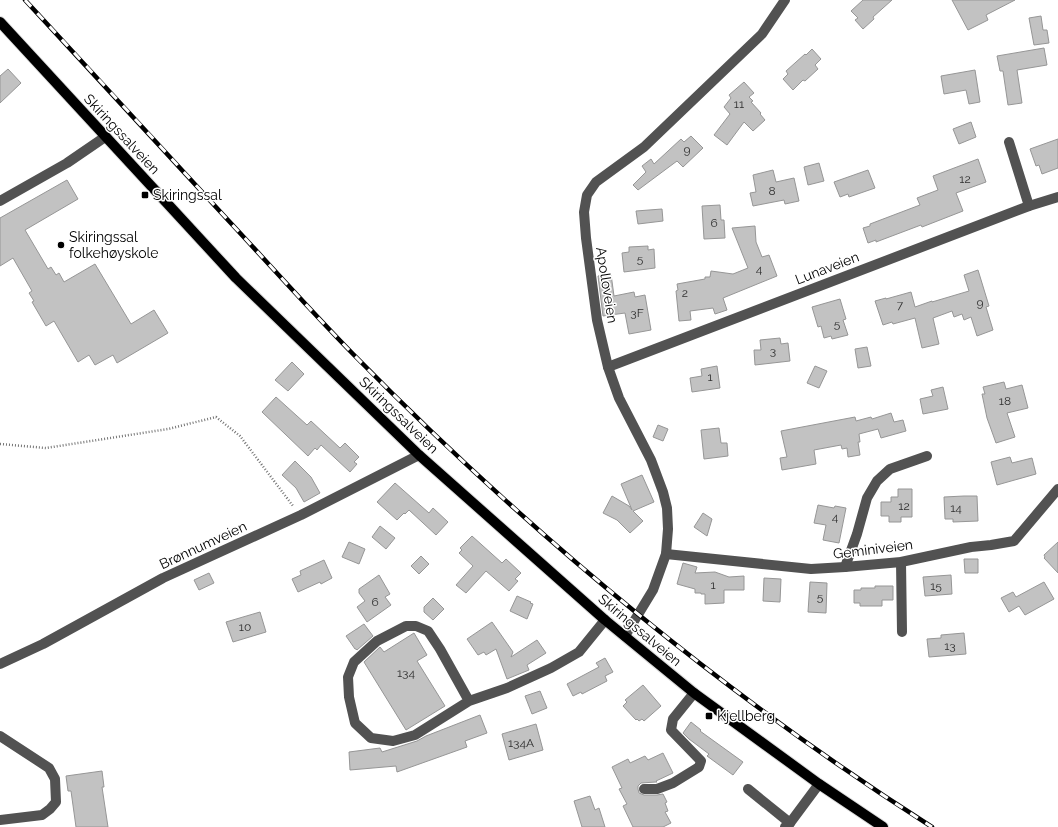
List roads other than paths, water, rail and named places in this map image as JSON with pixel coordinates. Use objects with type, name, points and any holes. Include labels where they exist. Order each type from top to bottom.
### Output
[{"type":"main road","name":"Skiringssalveien","points":[[0,22],[236,278],[419,455],[605,620],[694,693],[819,784],[883,827]]},
{"type":"street","name":"Apolloveien","points":[[625,636],[653,590],[666,554],[668,529],[667,508],[663,492],[651,460],[619,398],[608,367],[597,320],[586,238],[584,212],[587,195],[596,182],[644,147],[762,34],[785,0]]},
{"type":"street","points":[[0,202],[67,163],[105,137]]},
{"type":"street","points":[[1009,142],[1030,206]]},
{"type":"street","name":"Lunaveien","points":[[608,367],[1030,206],[1058,197]]},
{"type":"street","name":"Brønnumveien","points":[[0,664],[43,644],[163,578],[300,516],[419,455]]},
{"type":"street","points":[[845,567],[857,534],[867,498],[877,481],[890,469],[927,456]]},
{"type":"street","name":"Geminiveien","points":[[666,554],[811,569],[901,562],[971,547],[991,546],[1014,541],[1058,489]]},
{"type":"street","points":[[901,562],[902,632]]},
{"type":"street","points":[[469,701],[440,649],[428,631],[416,626],[406,626],[377,642],[354,662],[348,677],[349,697],[355,723],[371,738],[393,741],[415,735],[469,701],[507,688],[551,668],[574,655],[579,652],[605,620]]},
{"type":"street","points":[[644,789],[657,789],[673,783],[699,767],[701,762],[672,730],[673,719],[694,693]]},
{"type":"street","points":[[0,736],[49,768],[55,779],[56,802],[42,815],[0,820]]},
{"type":"street","points":[[748,789],[788,825],[819,784]]},
{"type":"railway","points":[[25,0],[353,354],[488,484],[558,547],[629,607],[703,665],[778,722],[854,776],[932,827]]},
{"type":"place","name":"Skiringssal","points":[[145,195]]},
{"type":"place","name":"Skiringssal folkehøyskole","points":[[61,245]]},
{"type":"place","name":"Kjellberg","points":[[709,716]]}]
